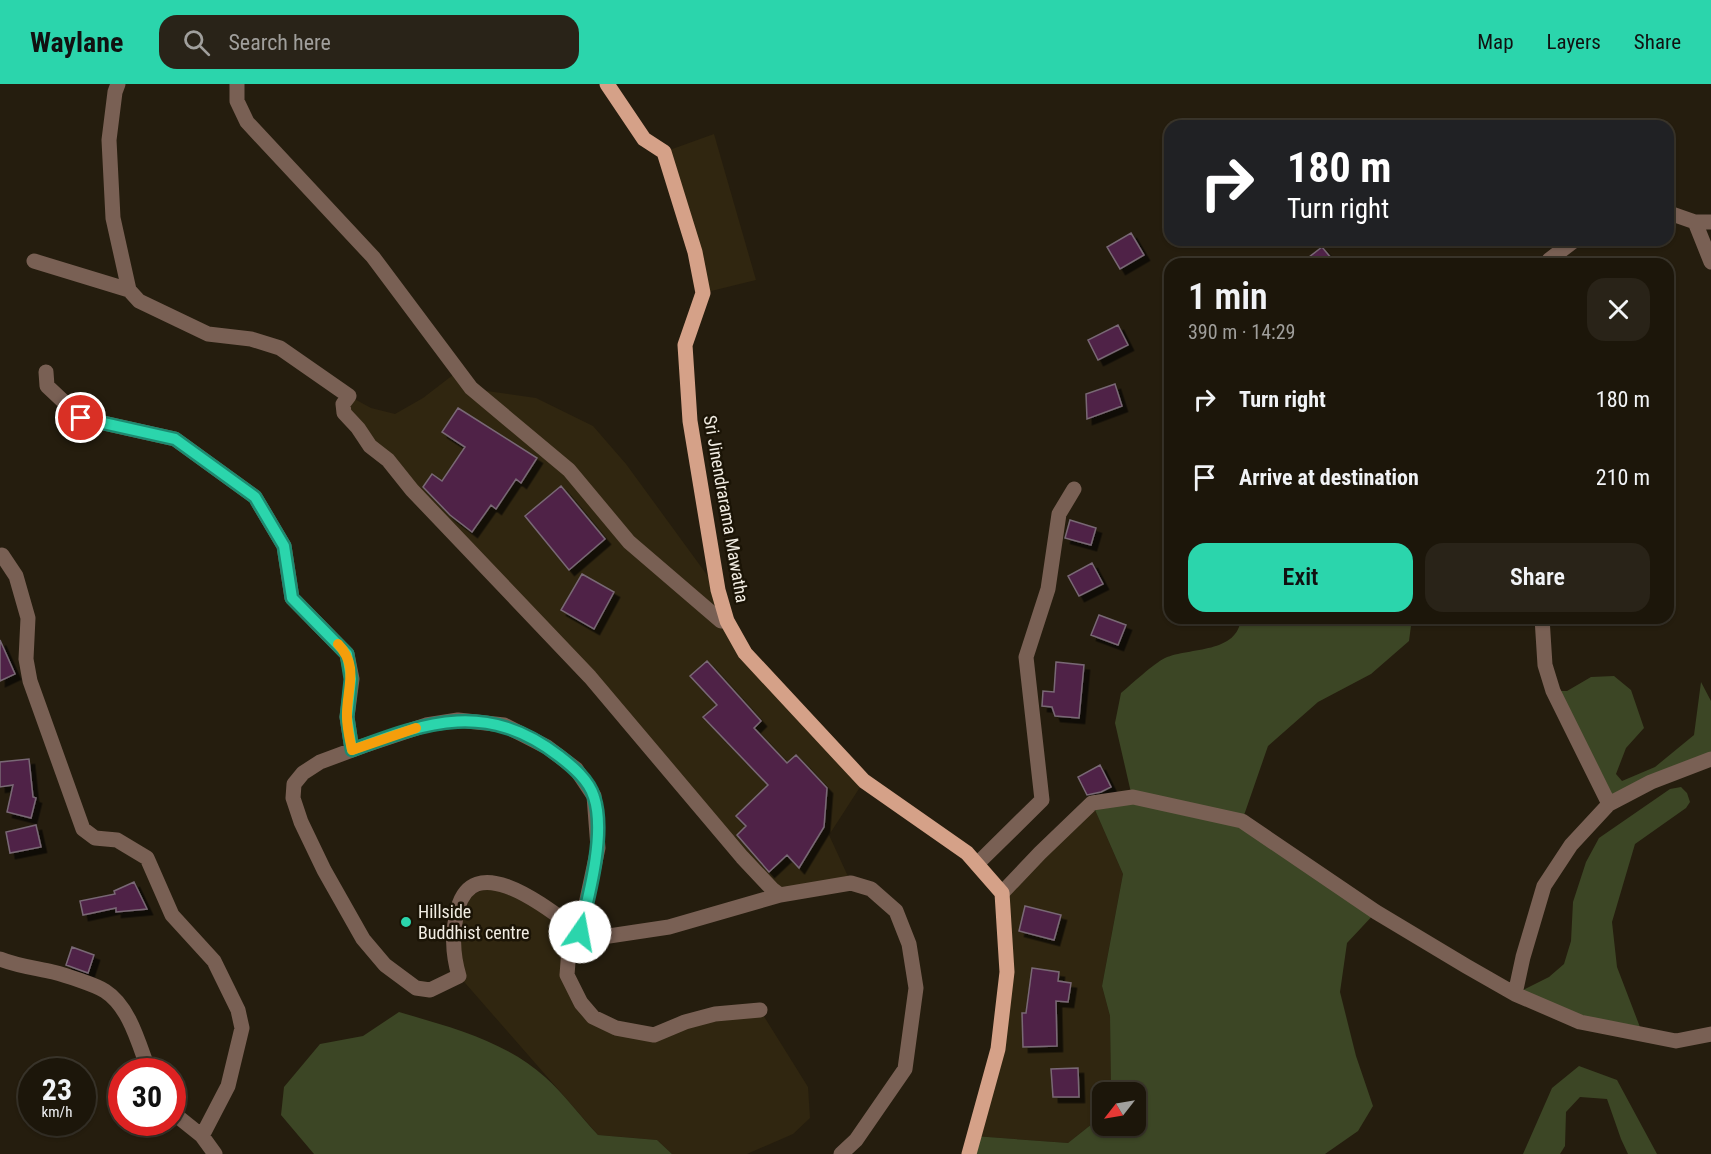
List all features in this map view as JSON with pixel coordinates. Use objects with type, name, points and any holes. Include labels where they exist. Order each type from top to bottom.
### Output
[{"type":"main road","name":"Sri Jinendrarama Mawatha","points":[[607,84],[644,139],[664,152],[694,252],[703,292],[685,345],[690,421],[718,590],[727,621],[745,653],[864,781],[967,853],[1002,893]]},
{"type":"main road","points":[[969,1154],[998,1049],[1007,972],[1002,893]]},
{"type":"street","points":[[118,84],[109,140],[113,218],[129,290],[139,301],[208,334],[251,339],[279,348],[349,396],[343,404],[344,413],[370,446],[388,460],[412,490],[590,677],[742,857],[780,895]]},
{"type":"street","points":[[237,84],[237,101],[247,122],[373,257],[471,388],[569,470],[629,542],[721,621],[727,621]]},
{"type":"street","points":[[1674,216],[1695,222],[1711,222]]},
{"type":"street","points":[[1695,222],[1711,262]]},
{"type":"street","points":[[1552,258],[1567,246]]},
{"type":"street","points":[[34,261],[129,290]]},
{"type":"street","points":[[46,372],[47,386],[81,418],[175,439],[255,497],[284,546],[292,598],[347,654],[351,679],[347,717],[352,750]]},
{"type":"street","points":[[977,864],[1042,800],[1026,657],[1048,589],[1059,514],[1074,489]]},
{"type":"street","points":[[2,555],[16,576],[28,618],[26,659],[30,681],[83,829],[95,838],[117,840],[147,858],[172,915],[214,961],[238,1010],[242,1028],[228,1086],[202,1136]]},
{"type":"street","points":[[1542,624],[1545,665],[1553,691],[1609,804]]},
{"type":"street","points":[[760,1010],[715,1014],[685,1022],[654,1035],[616,1028],[593,1017],[581,1003],[567,975],[568,949],[580,932],[598,848],[594,796],[576,769],[547,747],[504,725],[458,720],[426,725],[320,762],[303,773],[294,784],[293,798],[301,822],[354,927],[385,965],[416,988],[430,990],[459,976],[454,960],[452,939],[456,918],[460,901],[468,889],[480,883],[496,883],[524,892],[580,932],[609,936],[669,927],[780,895],[851,883],[871,889],[897,911],[909,944],[916,988],[905,1069],[856,1140],[841,1154]]},
{"type":"street","points":[[1515,994],[1523,957],[1544,886],[1571,845],[1609,804],[1651,782],[1711,759]]},
{"type":"street","points":[[1002,893],[1092,803],[1132,797],[1242,821],[1376,912],[1515,994],[1580,1023],[1676,1041],[1711,1034]]},
{"type":"street","points":[[0,959],[55,973],[104,990],[119,1003],[144,1058]]},
{"type":"street","points":[[186,1123],[202,1136],[215,1154]]},
{"type":"shaded area","points":[[714,134],[756,280],[703,293],[664,152]]},
{"type":"shaded area","points":[[462,368],[480,390],[536,398],[593,426],[626,464],[718,590],[745,653],[864,781],[829,835],[851,883],[780,895],[358,428],[346,399],[349,396],[371,408],[395,414],[423,398]]},
{"type":"shaded area","points":[[1092,803],[1123,874],[1102,986],[1110,1016],[1111,1082],[1092,1082],[1092,1124],[1068,1143],[974,1136],[998,1049],[1002,893]]},
{"type":"shaded area","points":[[497,883],[580,932],[567,975],[593,1017],[654,1035],[760,1010],[808,1087],[810,1118],[793,1134],[747,1154],[672,1154],[657,1140],[598,1135],[459,976],[460,901]]},
{"type":"green space","points":[[1240,624],[1411,624],[1409,641],[1371,674],[1318,702],[1268,746],[1242,821],[1376,912],[1347,943],[1340,992],[1356,1056],[1373,1106],[1358,1131],[1325,1154],[969,1154],[974,1136],[1068,1143],[1092,1124],[1092,1136],[1146,1136],[1146,1082],[1111,1082],[1110,1016],[1102,986],[1123,874],[1092,803],[1132,797],[1115,723],[1121,693],[1165,658],[1222,644],[1238,630]]},
{"type":"green space","points":[[1614,676],[1631,690],[1644,728],[1626,748],[1616,774],[1622,781],[1655,767],[1694,735],[1701,682],[1711,701],[1711,759],[1609,804],[1553,691],[1567,691],[1591,677]]},
{"type":"green space","points":[[1681,787],[1687,793],[1690,802],[1686,808],[1635,844],[1612,922],[1617,967],[1643,1035],[1515,994],[1549,977],[1564,964],[1571,941],[1573,902],[1586,862],[1599,838],[1670,789]]},
{"type":"green space","points":[[399,1012],[476,1037],[529,1064],[552,1084],[598,1135],[657,1140],[672,1154],[314,1154],[281,1115],[284,1087],[320,1044],[363,1036]]},
{"type":"green space","points":[[1579,1066],[1617,1080],[1657,1154],[1628,1154],[1607,1099],[1580,1097],[1566,1112],[1565,1146],[1560,1154],[1523,1154],[1552,1088]]},
{"type":"building","points":[[1131,233],[1144,255],[1120,269],[1107,247]]},
{"type":"building","points":[[1322,247],[1331,258],[1308,258]]},
{"type":"building","points":[[1118,325],[1128,345],[1098,360],[1088,340]]},
{"type":"building","points":[[1115,384],[1122,406],[1087,419],[1086,394]]},
{"type":"building","points":[[458,408],[537,458],[521,483],[516,479],[496,509],[491,505],[472,532],[450,515],[423,487],[432,474],[442,481],[465,447],[442,432]]},
{"type":"building","points":[[561,486],[605,539],[569,570],[525,516]]},
{"type":"building","points":[[1070,520],[1096,528],[1091,545],[1065,538]]},
{"type":"building","points":[[1092,563],[1103,584],[1079,596],[1068,576]]},
{"type":"building","points":[[582,574],[614,592],[594,629],[561,610]]},
{"type":"building","points":[[1099,615],[1126,625],[1118,645],[1091,635]]},
{"type":"building","points":[[0,640],[15,674],[0,681]]},
{"type":"building","points":[[707,661],[761,721],[754,728],[787,763],[796,755],[827,788],[824,827],[799,868],[787,855],[769,872],[737,835],[746,826],[736,816],[768,785],[703,717],[717,705],[690,676]]},
{"type":"building","points":[[1056,662],[1084,665],[1079,718],[1055,716],[1052,707],[1042,706],[1043,691],[1054,692]]},
{"type":"building","points":[[29,759],[33,797],[36,798],[31,818],[7,812],[13,785],[0,787],[0,762]]},
{"type":"building","points":[[1100,765],[1111,787],[1087,795],[1078,777]]},
{"type":"building","points":[[36,825],[41,847],[10,853],[6,832]]},
{"type":"building","points":[[134,882],[147,909],[116,912],[116,908],[83,915],[80,901],[115,894],[114,891]]},
{"type":"building","points":[[1025,906],[1061,915],[1054,940],[1019,931]]},
{"type":"building","points":[[72,947],[94,955],[88,973],[66,965]]},
{"type":"building","points":[[1032,968],[1059,972],[1058,981],[1071,983],[1068,1002],[1056,1001],[1057,1046],[1023,1047],[1022,1013],[1026,1013]]},
{"type":"building","points":[[1078,1068],[1079,1097],[1053,1097],[1051,1069]]},
{"type":"slow traffic","points":[[338,644],[347,654],[351,679],[347,717],[352,750],[416,728]]},
{"type":"place","name":"Hillside Buddhist centre","points":[[406,922]]},
{"type":"route","points":[[81,418],[175,439],[255,497],[284,546],[292,598],[347,654],[351,679],[347,717],[352,750],[426,725],[458,720],[504,725],[547,747],[576,769],[594,796],[598,848],[580,932]]}]
